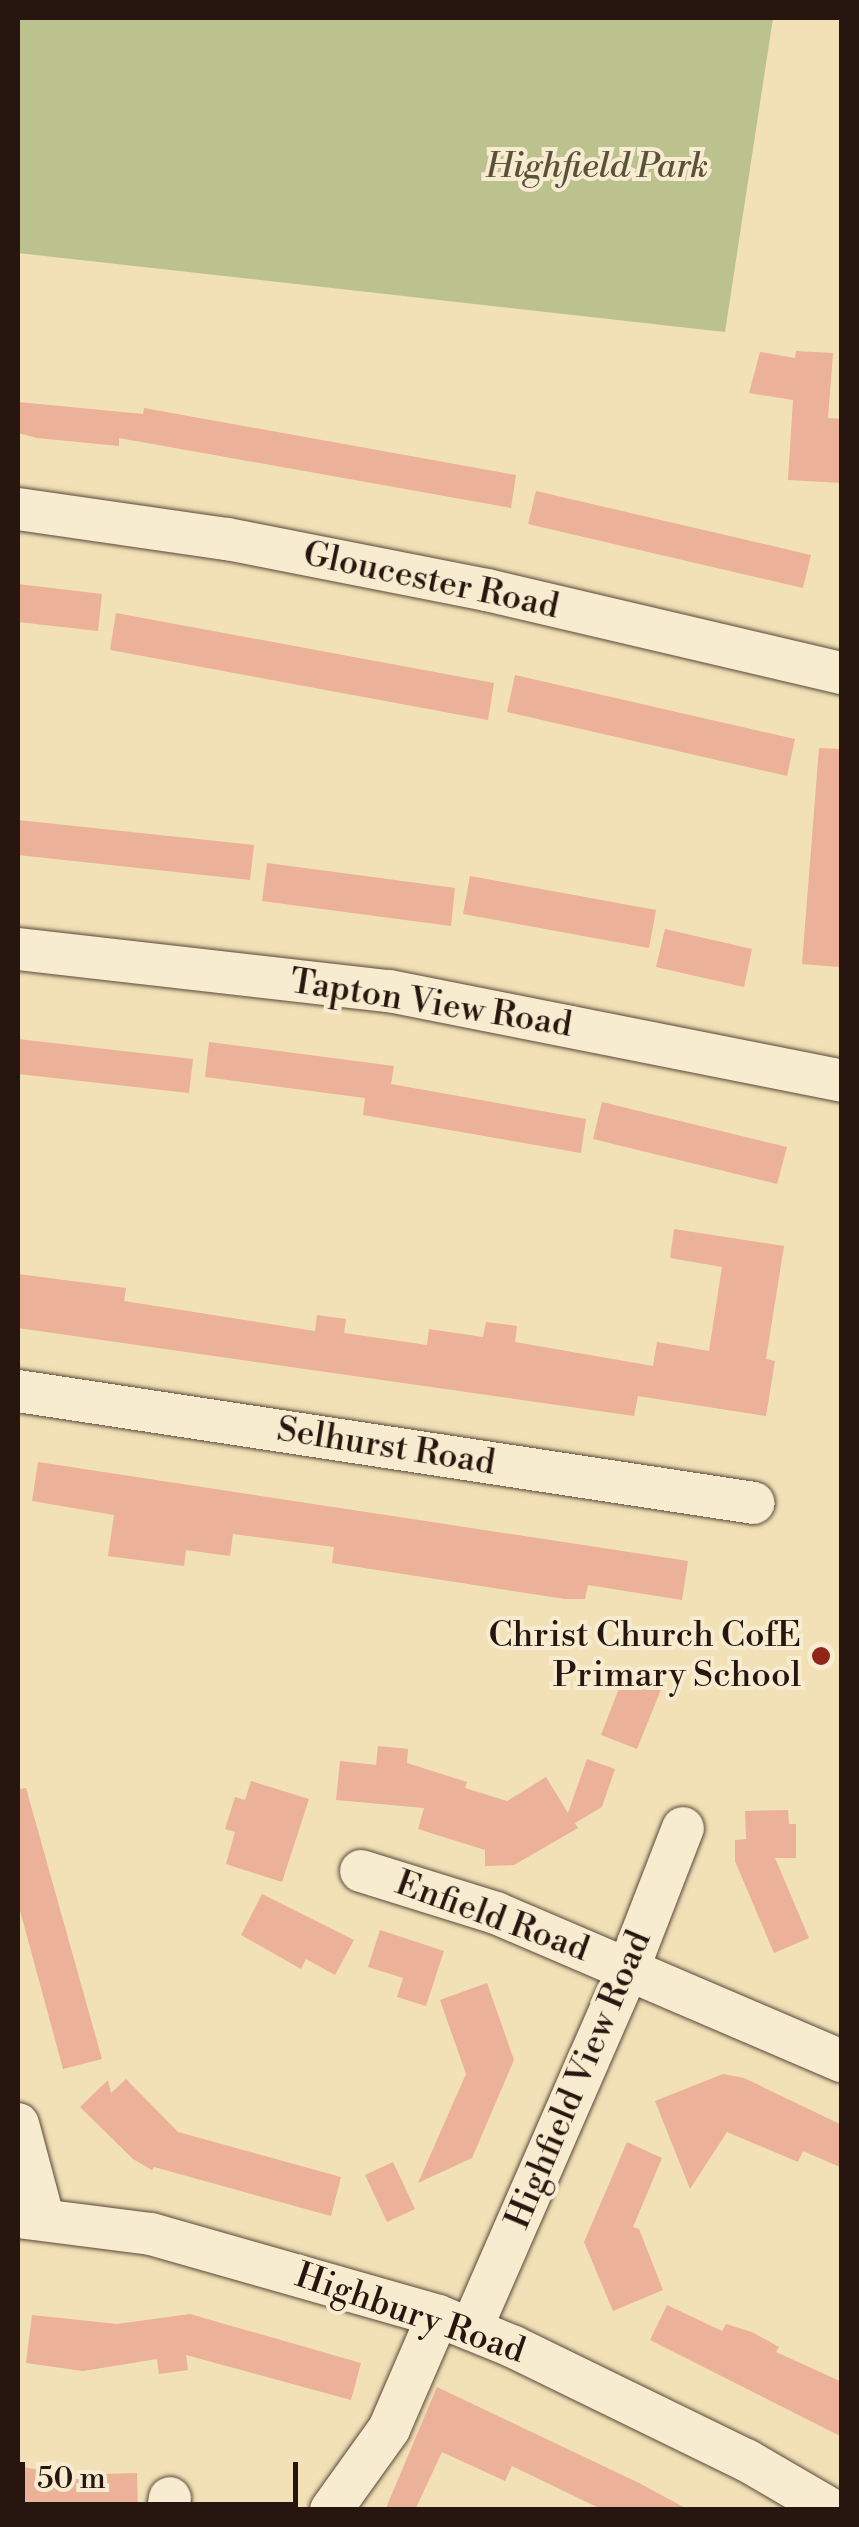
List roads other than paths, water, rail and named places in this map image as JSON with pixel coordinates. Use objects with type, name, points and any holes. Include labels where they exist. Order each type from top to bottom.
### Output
[{"type":"street","name":"Gloucester Road","points":[[18,509],[228,539],[486,590],[842,672]]},
{"type":"street","name":"Tapton View Road","points":[[18,950],[388,991],[842,1081]]},
{"type":"street","name":"Selhurst Road","points":[[18,1392],[754,1503]]},
{"type":"street","name":"Highfield View Road","points":[[331,2510],[389,2429],[455,2323],[629,1967],[683,1828]]},
{"type":"street","name":"Enfield Road","points":[[361,1871],[496,1912],[842,2062]]},
{"type":"street","points":[[18,2124],[30,2217]]},
{"type":"street","name":"Highbury Road","points":[[30,2217],[151,2234],[455,2323],[746,2460],[832,2510]]},
{"type":"place","name":"Christ Church CofE Primary School","points":[[821,1656]]},
{"type":"park label","name":"Highfield Park","points":[[597,167]]}]
